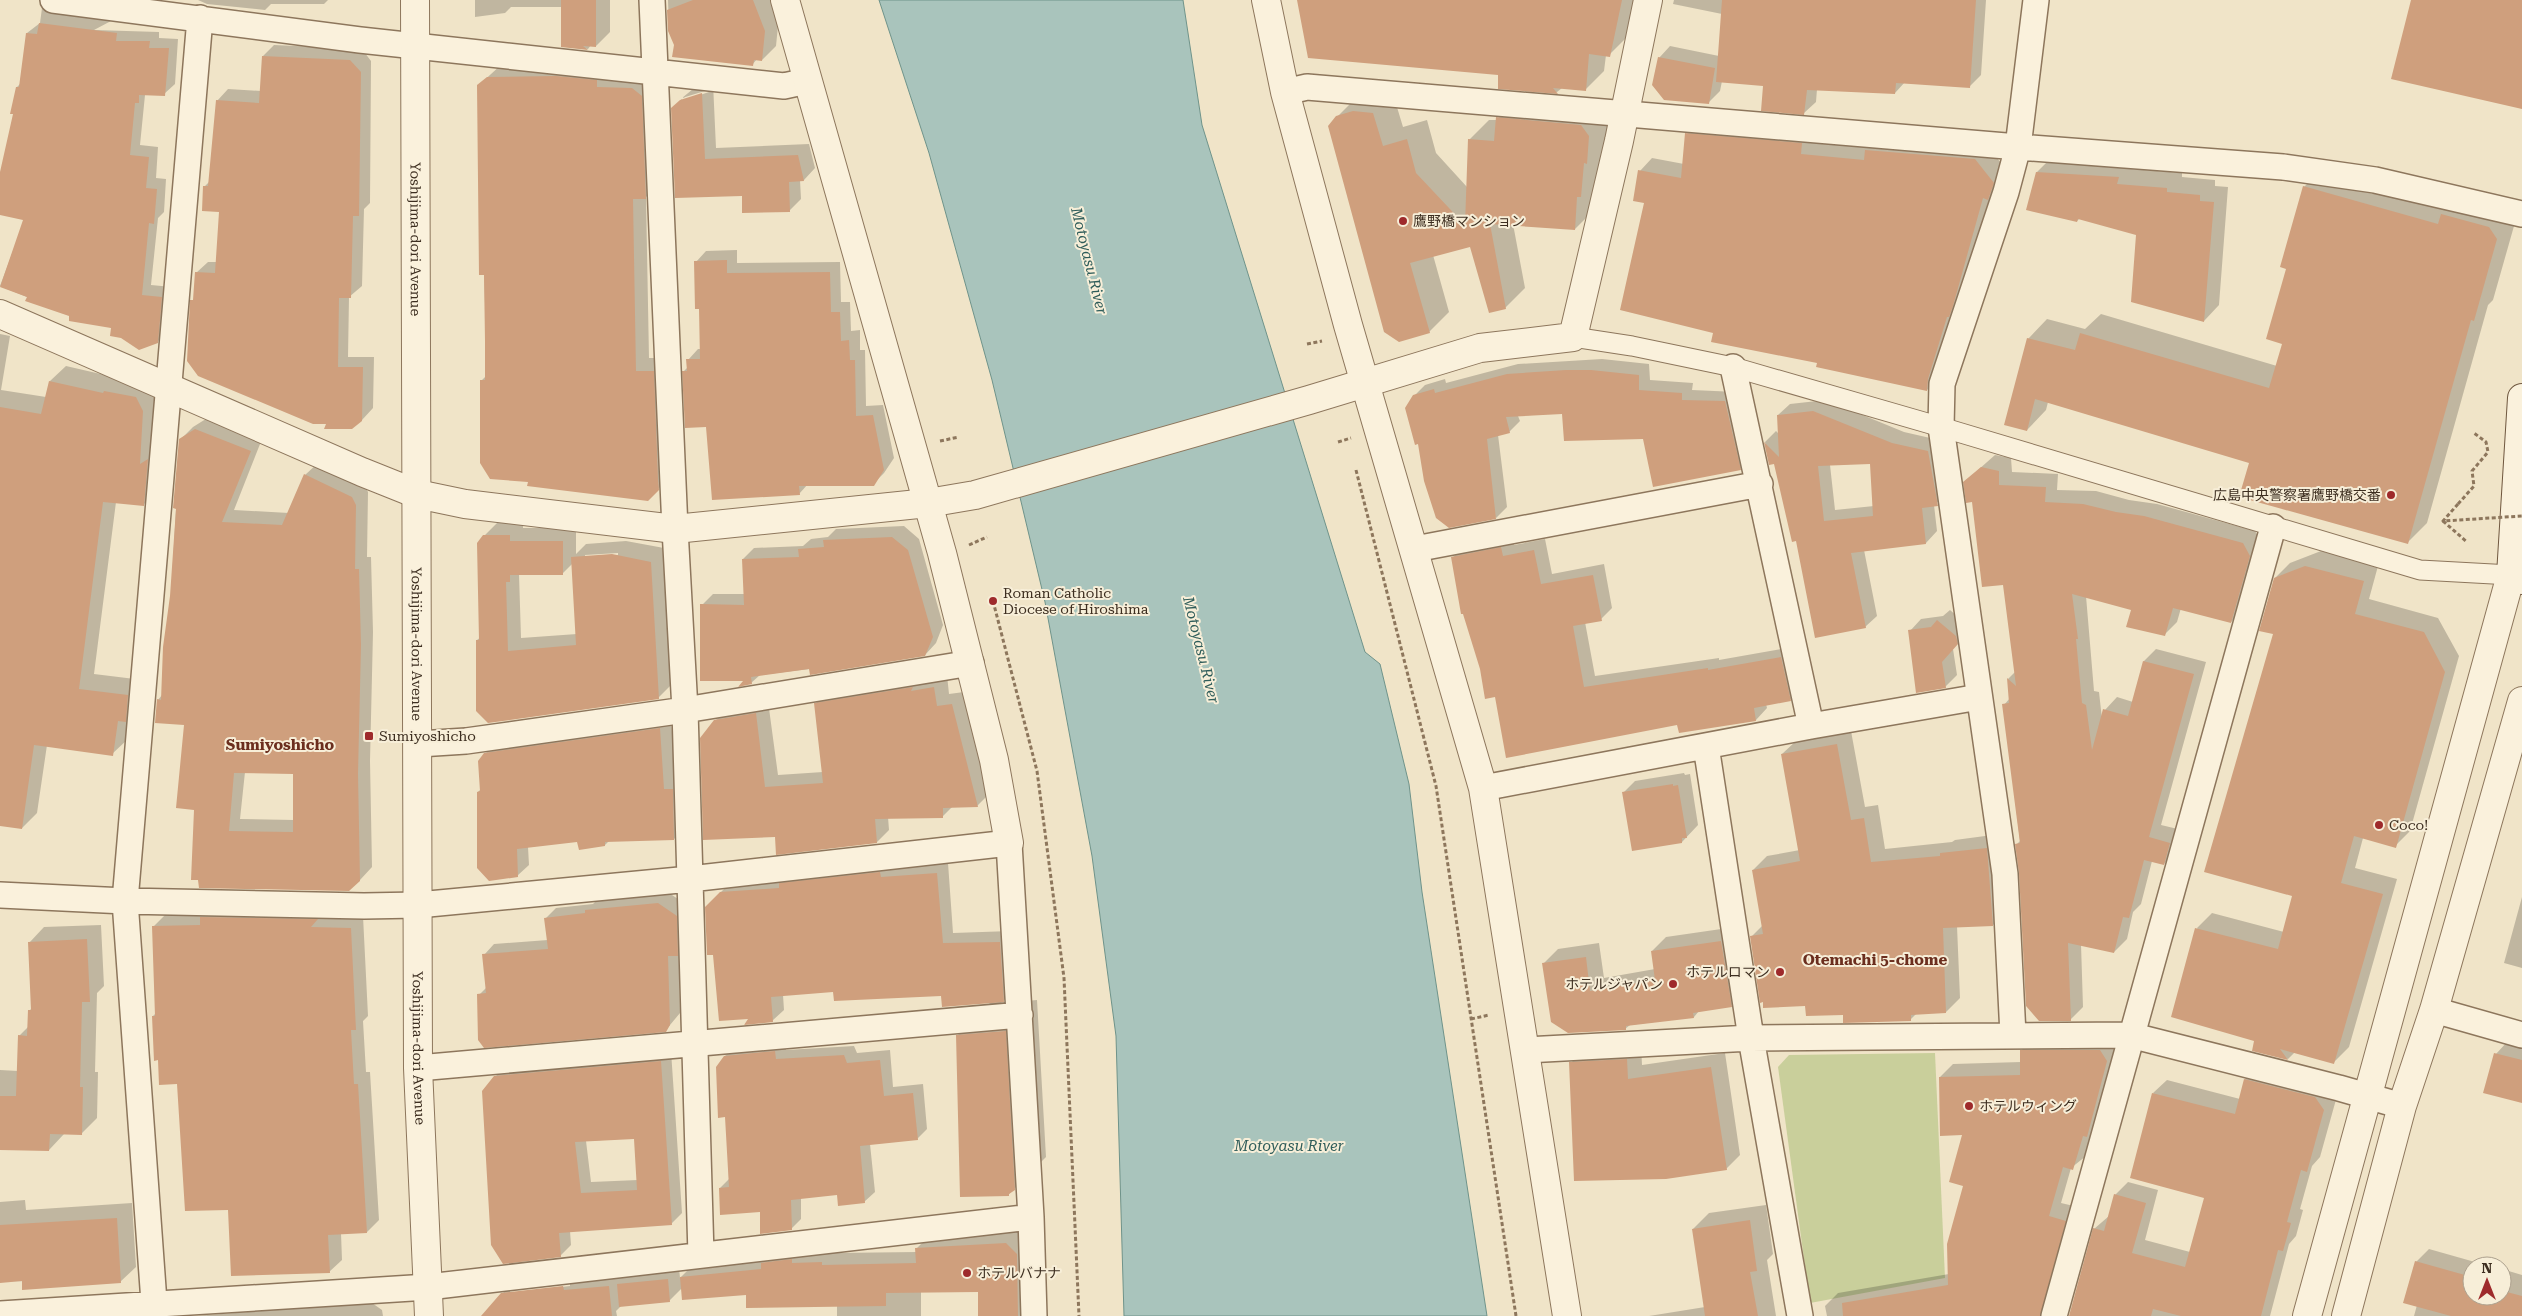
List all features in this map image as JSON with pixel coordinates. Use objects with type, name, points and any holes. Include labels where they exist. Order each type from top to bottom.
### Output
[{"type":"street","points":[[52,0],[187,11],[415,46],[784,86],[807,81]]},
{"type":"street","name":"Yoshijima-dori Avenue","points":[[415,0],[416,494],[419,744],[416,875],[418,905],[418,1068],[429,1316]]},
{"type":"street","points":[[652,0],[675,529],[685,710],[701,1255]]},
{"type":"street","points":[[784,0],[928,503],[971,663],[994,760],[1009,843],[1031,1217],[1034,1316]]},
{"type":"street","points":[[1266,0],[1285,92],[1365,383],[1415,549],[1483,788],[1567,1316]]},
{"type":"street","points":[[1573,337],[1648,0]]},
{"type":"street","points":[[2013,1035],[2005,874],[1941,426],[1942,384],[2006,192],[2018,147],[2036,0]]},
{"type":"street","points":[[155,1310],[125,901],[167,388],[187,11]]},
{"type":"street","points":[[1285,92],[1307,87],[2018,147],[2283,167],[2375,180],[2522,214]]},
{"type":"street","points":[[0,314],[167,388],[416,494],[465,504],[675,529],[928,503],[989,491],[1309,400],[1480,348],[1573,337],[1632,346],[1733,367],[1941,426],[2420,570],[2518,575]]},
{"type":"street","points":[[1733,367],[1760,484],[1811,726]]},
{"type":"street","points":[[2306,1316],[2518,575],[2522,398]]},
{"type":"street","points":[[1415,549],[1760,484]]},
{"type":"street","points":[[2054,1316],[2130,1035],[2273,527]]},
{"type":"street","points":[[419,744],[475,740],[685,710],[971,663]]},
{"type":"street","points":[[1483,788],[1811,726],[1979,697]]},
{"type":"street","points":[[2346,1316],[2402,1106],[2434,1010],[2522,701]]},
{"type":"street","points":[[1706,746],[1751,1038],[1800,1316]]},
{"type":"street","points":[[0,895],[125,901],[418,905],[690,879],[1009,843]]},
{"type":"street","points":[[2434,1010],[2522,1035]]},
{"type":"street","points":[[418,1068],[1020,1015]]},
{"type":"street","points":[[1526,1050],[1751,1038],[2130,1035],[2369,1095],[2402,1106]]},
{"type":"street","points":[[0,1314],[155,1310],[428,1287],[1031,1217]]},
{"type":"path","points":[[1307,344],[1328,339]]},
{"type":"path","points":[[2474,433],[2486,442]]},
{"type":"path","points":[[1338,442],[1356,436]]},
{"type":"path","points":[[937,441],[959,437]]},
{"type":"path","points":[[2443,521],[2474,486],[2472,471],[2488,452]]},
{"type":"path","points":[[1356,470],[1392,604],[1436,786],[1516,1316]]},
{"type":"path","points":[[2443,521],[2522,516]]},
{"type":"path","points":[[2443,521],[2467,542]]},
{"type":"path","points":[[964,547],[987,537]]},
{"type":"path","points":[[994,601],[1037,771],[1064,978],[1079,1316]]},
{"type":"path","points":[[1471,1019],[1494,1014]]},
{"type":"green space","points":[[1935,1053],[1945,1278],[1810,1303],[1778,1067],[1789,1055]]},
{"type":"water","name":"Motoyasu River","points":[[879,0],[1183,0],[1202,125],[1365,652],[1380,664],[1409,784],[1422,892],[1487,1316],[1124,1316],[1116,1036],[1092,856],[1045,602],[992,380],[929,153]]},
{"type":"building","points":[[561,0],[596,0],[596,47],[583,46],[588,50],[561,47]]},
{"type":"building","points":[[693,0],[753,0],[765,31],[762,61],[754,60],[753,66],[672,57],[674,45],[668,31],[667,10]]},
{"type":"building","points":[[1297,0],[1622,0],[1610,57],[1589,54],[1586,91],[1553,88],[1558,94],[1498,89],[1498,75],[1308,58]]},
{"type":"building","points":[[1722,0],[1976,0],[1970,88],[1896,83],[1895,94],[1807,90],[1804,115],[1761,111],[1763,86],[1716,82]]},
{"type":"building","points":[[2411,0],[2522,0],[2522,109],[2391,79]]},
{"type":"building","points":[[39,23],[117,33],[116,41],[150,41],[149,48],[169,48],[165,96],[139,95],[139,103],[135,103],[130,155],[149,157],[146,188],[157,189],[154,224],[149,223],[142,295],[162,297],[158,343],[139,350],[121,338],[110,336],[111,328],[69,321],[69,316],[25,301],[27,297],[0,287],[23,220],[0,215],[0,172],[13,114],[10,114],[16,87],[19,87],[26,33],[37,34]]},
{"type":"building","points":[[262,56],[350,60],[361,72],[359,216],[353,216],[351,298],[339,298],[338,367],[363,367],[362,421],[352,429],[324,429],[326,424],[313,424],[198,376],[187,361],[190,300],[193,300],[195,272],[215,273],[219,212],[202,211],[203,186],[208,186],[216,100],[259,103]]},
{"type":"building","points":[[1658,57],[1715,68],[1709,104],[1664,100],[1652,85]]},
{"type":"building","points":[[556,76],[597,80],[597,87],[632,88],[642,96],[646,199],[633,199],[636,371],[654,371],[659,490],[648,501],[527,486],[528,482],[490,479],[480,463],[480,380],[485,380],[485,341],[484,275],[479,275],[477,85],[487,77]]},
{"type":"building","points":[[702,93],[705,159],[798,155],[804,181],[789,182],[790,212],[742,213],[742,196],[675,198],[671,108],[680,100]]},
{"type":"building","points":[[1353,111],[1373,113],[1383,146],[1407,139],[1416,173],[1465,225],[1468,139],[1494,141],[1496,117],[1581,125],[1589,136],[1587,164],[1584,163],[1581,197],[1577,197],[1575,230],[1490,224],[1506,309],[1489,313],[1470,247],[1410,263],[1430,333],[1399,342],[1384,332],[1328,126],[1336,116]]},
{"type":"building","points":[[1685,133],[1802,143],[1801,154],[1864,160],[1865,150],[1975,159],[1994,183],[1988,200],[1983,198],[1953,306],[1949,317],[1947,317],[1928,379],[1927,391],[1816,367],[1817,363],[1711,342],[1713,333],[1620,310],[1644,203],[1633,201],[1638,170],[1681,178]]},
{"type":"building","points":[[2036,172],[2119,177],[2117,184],[2167,188],[2167,192],[2200,195],[2200,201],[2214,202],[2204,322],[2131,302],[2136,235],[2078,219],[2077,222],[2026,210]]},
{"type":"building","points":[[2303,186],[2438,224],[2441,214],[2489,227],[2497,239],[2474,321],[2471,320],[2408,544],[2239,497],[2249,463],[2035,399],[2027,431],[2004,425],[2027,338],[2075,350],[2080,333],[2269,388],[2282,344],[2266,339],[2286,269],[2280,267]]},
{"type":"building","points":[[727,260],[727,273],[830,272],[831,312],[840,312],[841,341],[849,340],[850,360],[855,360],[856,416],[873,415],[884,470],[874,486],[799,486],[800,495],[712,500],[706,427],[685,428],[682,371],[687,371],[686,359],[700,359],[699,309],[695,309],[694,261]]},
{"type":"building","points":[[1591,370],[1639,375],[1639,390],[1682,393],[1682,400],[1725,401],[1741,470],[1653,487],[1643,439],[1564,441],[1562,414],[1506,417],[1510,433],[1487,439],[1496,519],[1449,528],[1436,518],[1424,481],[1418,444],[1415,445],[1405,408],[1413,395],[1434,389],[1435,393],[1507,374]]},
{"type":"building","points":[[49,381],[103,393],[104,391],[136,397],[143,411],[140,464],[148,459],[144,506],[103,502],[79,689],[128,695],[126,722],[118,721],[113,756],[34,745],[22,829],[0,826],[0,407],[41,414]]},
{"type":"building","points":[[1813,411],[1892,443],[1928,451],[1938,506],[1922,508],[1926,544],[1851,553],[1866,628],[1815,638],[1796,541],[1792,542],[1774,464],[1769,465],[1764,442],[1779,457],[1777,415]],"holes":[[[1870,464],[1873,516],[1824,521],[1818,466]]]},
{"type":"building","points":[[195,429],[251,451],[222,522],[282,525],[304,474],[352,497],[356,505],[355,569],[359,569],[361,645],[358,774],[360,881],[349,891],[199,888],[198,880],[191,880],[194,810],[176,808],[184,725],[155,723],[157,699],[161,700],[163,647],[170,596],[176,509],[173,508],[179,439]],"holes":[[[234,773],[293,774],[293,832],[229,831]]]},
{"type":"building","points":[[1981,467],[1999,471],[1999,485],[2046,487],[2045,502],[2083,504],[2144,516],[2243,543],[2250,556],[2231,623],[2173,608],[2165,636],[2126,627],[2131,610],[2072,594],[2078,639],[2076,639],[2082,703],[2086,705],[2092,750],[2103,709],[2128,716],[2143,661],[2194,674],[2149,837],[2170,843],[2164,865],[2144,860],[2129,918],[2123,917],[2114,953],[2068,943],[2071,1021],[2039,1021],[2026,1006],[2019,873],[2015,844],[2020,843],[2002,704],[2009,703],[2007,678],[2016,686],[2003,585],[1982,587],[1972,502],[1966,503],[1963,482]]},
{"type":"building","points":[[483,535],[510,535],[510,541],[563,541],[563,575],[510,575],[510,582],[506,582],[508,651],[576,645],[571,557],[612,554],[651,562],[659,699],[488,723],[476,711],[476,640],[479,640],[477,543]]},
{"type":"building","points":[[892,537],[908,550],[933,637],[925,656],[810,675],[809,669],[751,677],[752,684],[738,687],[743,681],[700,681],[700,604],[744,605],[742,559],[799,557],[798,549],[824,547],[823,540]]},
{"type":"building","points":[[1501,547],[1503,556],[1534,550],[1541,584],[1593,575],[1602,621],[1573,626],[1584,687],[1708,668],[1708,670],[1781,657],[1791,701],[1754,708],[1756,721],[1679,733],[1677,725],[1506,758],[1495,697],[1485,699],[1480,669],[1463,614],[1461,614],[1451,557]]},
{"type":"building","points":[[2305,566],[2364,581],[2355,614],[2424,632],[2445,672],[2396,848],[2354,836],[2341,883],[2383,894],[2334,1064],[2280,1049],[2288,1060],[2252,1051],[2254,1041],[2171,1017],[2195,928],[2278,949],[2292,896],[2204,872],[2273,634],[2259,631],[2274,578]]},
{"type":"building","points":[[1937,620],[1956,636],[1958,644],[1942,662],[1946,688],[1916,693],[1908,630],[1931,627]]},
{"type":"building","points":[[913,687],[911,691],[934,687],[937,706],[952,704],[978,807],[943,808],[943,818],[875,819],[877,843],[776,855],[775,837],[703,840],[700,738],[714,720],[756,713],[765,787],[823,783],[814,703]]},
{"type":"building","points":[[660,728],[664,789],[673,789],[674,840],[605,842],[605,846],[579,850],[577,842],[517,849],[518,877],[489,881],[477,868],[477,792],[480,791],[478,761],[484,753]]},
{"type":"building","points":[[1837,744],[1851,820],[1864,818],[1871,862],[1940,856],[1940,853],[1987,848],[1993,926],[1943,928],[1946,1013],[1911,1015],[1911,1021],[1843,1023],[1843,1015],[1806,1016],[1805,1006],[1763,1008],[1763,1002],[1760,1003],[1750,936],[1763,934],[1752,870],[1800,861],[1781,754]]},
{"type":"building","points":[[1673,784],[1673,786],[1678,785],[1687,838],[1682,838],[1682,843],[1632,851],[1622,792]]},
{"type":"building","points":[[880,872],[881,877],[937,873],[943,943],[1000,942],[1004,1002],[942,1007],[941,996],[834,1001],[833,992],[771,997],[773,1022],[744,1025],[748,1019],[719,1021],[713,955],[707,955],[705,907],[720,892],[779,888],[779,883]]},
{"type":"building","points":[[658,903],[677,916],[678,956],[668,956],[670,1025],[666,1032],[484,1048],[478,1040],[477,994],[486,993],[482,954],[548,949],[544,918],[585,913],[585,910]]},
{"type":"building","points":[[200,917],[318,919],[311,927],[351,928],[356,1030],[351,1030],[354,1084],[358,1084],[367,1233],[328,1235],[330,1273],[231,1276],[228,1210],[185,1211],[177,1084],[159,1085],[158,1060],[154,1061],[152,1016],[155,1016],[152,926],[200,925]]},
{"type":"building","points":[[87,939],[90,1002],[82,1002],[80,1087],[83,1087],[82,1135],[50,1134],[49,1151],[0,1150],[0,1096],[16,1096],[18,1035],[27,1036],[28,1010],[31,1010],[28,942]]},
{"type":"building","points":[[1721,941],[1732,1007],[1693,1013],[1694,1018],[1626,1026],[1626,1030],[1568,1033],[1551,1022],[1542,963],[1586,957],[1590,991],[1655,980],[1651,951]]},
{"type":"building","points":[[1006,1031],[1015,1190],[1009,1196],[960,1197],[956,1035]]},
{"type":"building","points":[[2020,1050],[2100,1050],[2107,1061],[2087,1137],[2083,1136],[2073,1170],[2063,1167],[2049,1216],[2066,1221],[2040,1316],[1843,1316],[1842,1303],[1948,1285],[1947,1244],[1963,1186],[1949,1182],[1962,1135],[1940,1136],[1939,1077],[2020,1075]]},
{"type":"building","points":[[775,1051],[776,1059],[844,1055],[847,1063],[880,1060],[884,1096],[913,1093],[918,1140],[860,1146],[865,1203],[838,1206],[837,1195],[791,1200],[792,1230],[760,1234],[760,1212],[720,1215],[719,1188],[729,1187],[725,1117],[718,1118],[716,1067],[724,1056]]},
{"type":"building","points":[[2494,1053],[2522,1060],[2522,1103],[2483,1093]]},
{"type":"building","points":[[1627,1059],[1628,1079],[1711,1067],[1727,1170],[1666,1179],[1574,1181],[1569,1062]]},
{"type":"building","points":[[661,1061],[672,1225],[559,1233],[561,1257],[503,1264],[491,1245],[482,1091],[494,1076]],"holes":[[[634,1139],[637,1190],[581,1193],[575,1142]]]},
{"type":"building","points":[[2244,1079],[2315,1097],[2324,1110],[2307,1172],[2301,1170],[2287,1222],[2291,1223],[2283,1251],[2278,1250],[2261,1316],[2181,1316],[2153,1309],[2151,1316],[2069,1316],[2093,1228],[2104,1231],[2114,1194],[2146,1203],[2132,1253],[2185,1267],[2204,1198],[2130,1178],[2152,1093],[2235,1114]]},
{"type":"building","points":[[117,1218],[121,1283],[22,1290],[22,1281],[0,1283],[0,1225]]},
{"type":"building","points":[[1750,1220],[1757,1271],[1750,1272],[1758,1316],[1705,1316],[1692,1229]]},
{"type":"building","points":[[1006,1243],[1017,1254],[1018,1316],[978,1316],[978,1292],[886,1293],[886,1306],[746,1308],[746,1295],[682,1300],[680,1277],[761,1269],[761,1263],[792,1259],[792,1263],[822,1262],[822,1265],[916,1263],[915,1248]]},
{"type":"building","points":[[2415,1261],[2462,1274],[2462,1306],[2512,1306],[2512,1293],[2522,1296],[2522,1316],[2451,1316],[2403,1303]]},
{"type":"building","points":[[668,1279],[670,1302],[619,1307],[617,1284]]},
{"type":"building","points":[[563,1286],[564,1290],[609,1286],[612,1316],[481,1316],[501,1293]]},
{"type":"place","name":"鷹野橋マンション","points":[[1403,221]]},
{"type":"place","name":"広島中央警察署鷹野橋交番","points":[[2391,495]]},
{"type":"place","name":"Roman Catholic Diocese of Hiroshima","points":[[993,601]]},
{"type":"place","name":"Sumiyoshicho","points":[[369,736]]},
{"type":"place","name":"Coco!","points":[[2379,825]]},
{"type":"place","name":"ホテルロマン","points":[[1780,972]]},
{"type":"place","name":"ホテルジャパン","points":[[1673,984]]},
{"type":"place","name":"ホテルウィング","points":[[1969,1106]]},
{"type":"place","name":"ホテルバナナ","points":[[967,1273]]},
{"type":"district","name":"Sumiyoshicho","points":[[280,745]]},
{"type":"district","name":"Otemachi 5-chome","points":[[1875,960]]}]
